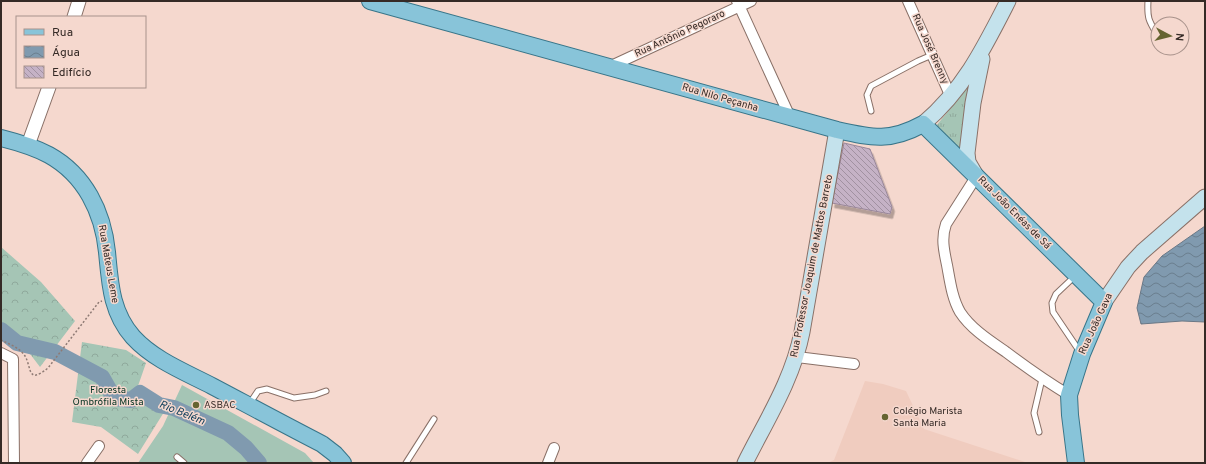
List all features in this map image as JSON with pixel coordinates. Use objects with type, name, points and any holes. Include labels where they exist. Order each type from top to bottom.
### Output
[{"type":"main road","name":"Rua Nilo Peçanha","points":[[370,1],[393,3],[609,67],[790,118],[871,137],[899,135],[923,124],[939,111],[967,76],[986,45],[1008,1]]},
{"type":"main road","points":[[976,176],[968,162],[967,153],[975,91],[986,45]]},
{"type":"main road","name":"Rua João Enéas de Sá","points":[[923,124],[1104,302]]},
{"type":"main road","name":"Rua Professor Joaquim de Mattos Barreto","points":[[745,463],[797,357],[837,130]]},
{"type":"main road","name":"Rua Mateus Leme","points":[[1,138],[28,145],[49,155],[75,175],[85,187],[93,201],[105,235],[112,298],[120,316],[132,336],[158,357],[322,444],[335,454],[343,463]]},
{"type":"main road","name":"Rua João Gava","points":[[1076,463],[1069,395],[1082,354],[1104,302],[1128,267],[1142,252],[1205,198]]},
{"type":"street","points":[[74,16],[80,1]]},
{"type":"street","name":"Rua Antônio Pegoraro","points":[[609,67],[739,4],[752,1]]},
{"type":"street","name":"Rua José Brenny","points":[[908,1],[951,97]]},
{"type":"street","points":[[739,4],[790,118]]},
{"type":"street","points":[[28,145],[48,88]]},
{"type":"street","points":[[976,176],[946,224],[943,232],[942,240],[951,288],[956,304],[966,319],[977,330],[1042,379],[1069,395]]},
{"type":"street","points":[[1,353],[13,359],[14,463]]},
{"type":"street","points":[[797,357],[854,364]]},
{"type":"street","points":[[87,463],[99,446]]},
{"type":"street","points":[[548,463],[554,448]]},
{"type":"lane","points":[[1148,1],[1148,15],[1150,24]]},
{"type":"lane","points":[[871,111],[867,95],[871,86],[932,55]]},
{"type":"lane","points":[[1076,275],[1056,294],[1052,303],[1053,312],[1082,354]]},
{"type":"lane","points":[[1039,432],[1034,413],[1042,379]]},
{"type":"lane","points":[[249,406],[258,391],[267,389],[294,398],[315,395],[326,391]]},
{"type":"lane","points":[[406,463],[434,419]]},
{"type":"lane","points":[[177,457],[184,463]]},
{"type":"path","points":[[1,340],[19,350],[25,356],[29,370],[32,373],[36,375],[40,374],[48,368],[63,350],[99,302],[103,301]]},
{"type":"shaded area","name":"Colégio Marista Santa Maria","points":[[865,381],[883,384],[906,391],[924,429],[1028,463],[827,463],[834,460]]},
{"type":"green space","points":[[968,87],[959,153],[936,126]]},
{"type":"green space","points":[[1,247],[41,282],[75,321],[40,367],[27,350],[1,336]]},
{"type":"green space","name":"Floresta Ombrófila Mista","points":[[82,342],[126,350],[146,363],[138,386],[169,404],[138,454],[101,427],[72,422]]},
{"type":"green space","name":"ASBAC","points":[[182,385],[305,453],[314,463],[138,463],[163,426]]},
{"type":"water","points":[[1205,226],[1205,322],[1182,321],[1141,324],[1137,308],[1144,277],[1162,256]]},
{"type":"building","points":[[844,143],[870,149],[892,207],[890,214],[832,203]]},
{"type":"waterway","name":"Rio Belém","points":[[1,330],[17,343],[55,352],[102,377],[114,398],[131,400],[140,393],[159,405],[174,408],[228,433],[246,448],[259,463]]},
{"type":"place","name":"ASBAC","points":[[196,405]]},
{"type":"place","name":"Colégio Marista Santa Maria","points":[[885,417]]}]
